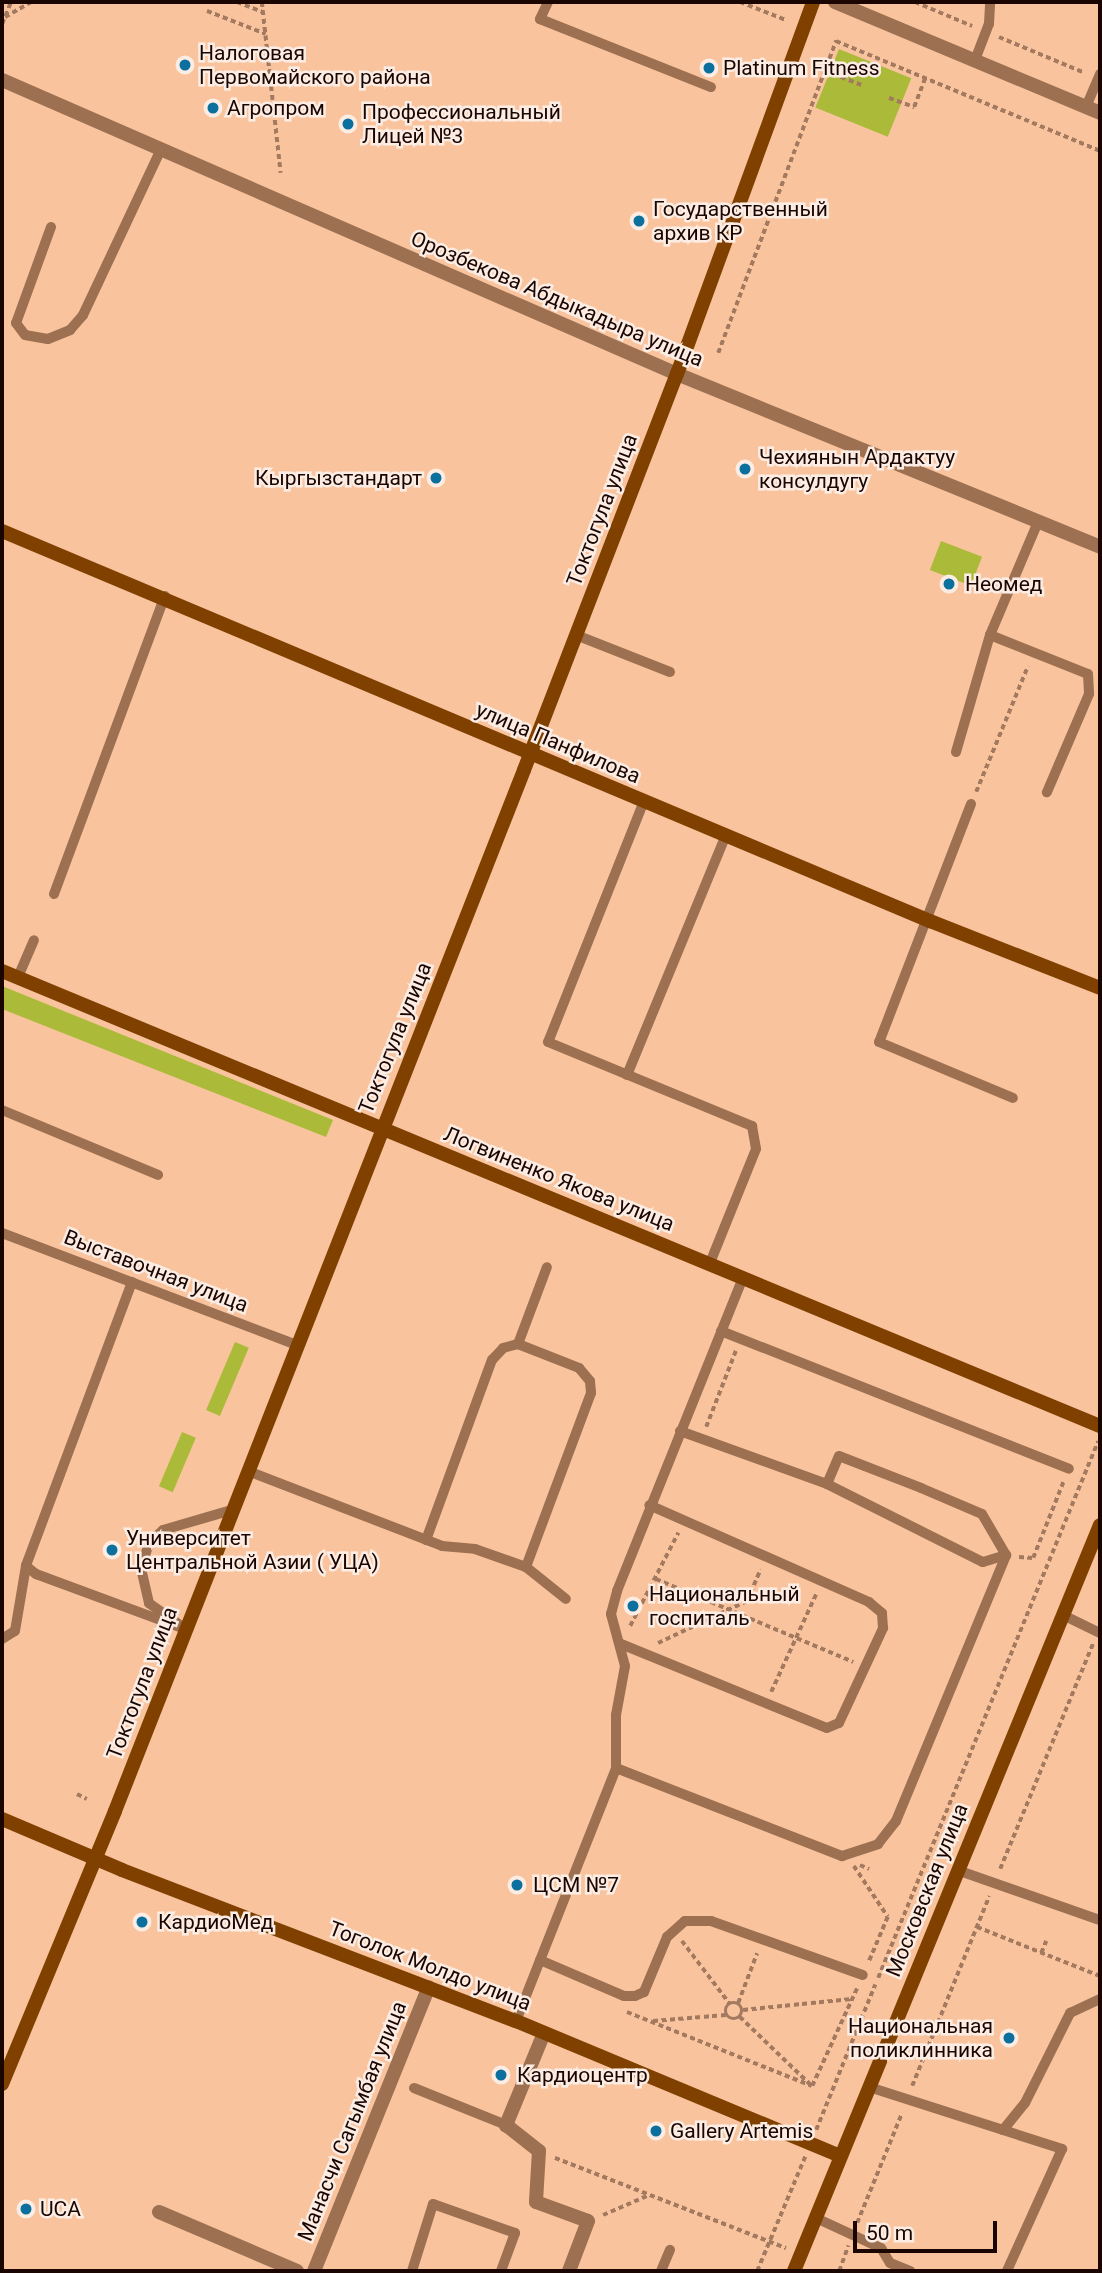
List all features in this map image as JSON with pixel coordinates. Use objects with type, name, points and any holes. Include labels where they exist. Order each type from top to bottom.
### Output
[{"type":"main road","name":"Токтогула улица","points":[[2,2084],[95,1859],[530,754],[677,374],[813,2]]},
{"type":"main road","name":"улица Панфилова","points":[[2,530],[165,596],[644,802],[930,921],[1100,988]]},
{"type":"main road","name":"Логвиненко Якова улица","points":[[2,971],[1100,1426]]},
{"type":"main road","name":"Московская улица","points":[[794,2271],[1100,1525]]},
{"type":"main road","name":"Тоголок Молдо улица","points":[[2,1819],[95,1859],[516,2021],[840,2156]]},
{"type":"street","points":[[835,2],[1100,113]]},
{"type":"street","name":"Орозбекова Абдыкадыра улица","points":[[2,80],[677,374],[1100,547]]},
{"type":"street","name":"Манасчи Сагымбая улица","points":[[314,2271],[429,1987]]},
{"type":"street","points":[[544,2033],[506,2125],[539,2151],[536,2202],[588,2221],[569,2271]]},
{"type":"street","name":"Манасчи Сагымбая улица","points":[[159,2211],[297,2271]]},
{"type":"lane","points":[[548,2],[540,19],[710,87]]},
{"type":"lane","points":[[975,60],[986,32],[990,2]]},
{"type":"lane","points":[[1086,107],[1099,76]]},
{"type":"lane","points":[[51,227],[16,323],[25,335],[48,339],[69,330],[83,316],[161,149]]},
{"type":"lane","points":[[956,752],[990,635],[1038,522]]},
{"type":"lane","points":[[54,894],[165,596]]},
{"type":"lane","points":[[576,635],[670,672]]},
{"type":"lane","points":[[990,635],[1088,674],[1089,694],[1047,792]]},
{"type":"lane","points":[[644,802],[548,1042],[752,1126],[756,1149],[710,1263]]},
{"type":"lane","points":[[971,804],[930,921],[879,1042],[1013,1098]]},
{"type":"lane","points":[[627,1075],[726,835]]},
{"type":"lane","points":[[18,977],[34,940]]},
{"type":"lane","points":[[2,1110],[158,1175]]},
{"type":"lane","name":"Выставочная улица","points":[[2,1233],[297,1345]]},
{"type":"lane","points":[[518,1344],[547,1268]]},
{"type":"lane","points":[[516,2021],[616,1768],[616,1715],[625,1666],[611,1614],[649,1505],[743,1277]]},
{"type":"lane","points":[[2,1639],[15,1631],[26,1566],[132,1282]]},
{"type":"lane","points":[[721,1331],[1069,1469]]},
{"type":"lane","points":[[426,1540],[492,1360],[502,1348],[518,1344],[579,1368],[590,1381],[591,1394],[526,1567]]},
{"type":"lane","points":[[680,1431],[827,1484],[983,1562],[1006,1555]]},
{"type":"lane","points":[[827,1484],[839,1456],[921,1488],[982,1514],[1006,1555]]},
{"type":"lane","points":[[248,1471],[426,1540],[456,1549],[475,1549],[526,1567],[566,1599]]},
{"type":"lane","points":[[621,1644],[827,1728],[839,1723],[883,1628],[882,1613],[869,1602],[649,1505]]},
{"type":"lane","points":[[185,1629],[149,1603],[141,1568],[149,1543],[163,1530],[232,1510]]},
{"type":"lane","points":[[616,1768],[842,1856],[878,1844],[896,1821],[1006,1555]]},
{"type":"lane","points":[[26,1566],[36,1574],[185,1629]]},
{"type":"lane","points":[[1063,1615],[1099,1632]]},
{"type":"lane","points":[[957,1870],[1100,1920]]},
{"type":"lane","points":[[540,1960],[624,1996],[635,1996],[644,1992],[667,1937],[685,1921],[711,1921],[863,1975]]},
{"type":"lane","points":[[1003,2130],[1025,2103],[1070,2013],[1100,1999]]},
{"type":"lane","points":[[869,2087],[1062,2149],[1007,2271]]},
{"type":"lane","points":[[414,2088],[506,2125]]},
{"type":"lane","points":[[412,2271],[433,2204],[515,2234],[501,2271]]},
{"type":"lane","points":[[816,2218],[881,2248],[890,2263],[910,2271]]},
{"type":"lane","points":[[661,2271],[670,2250]]},
{"type":"path","points":[[2,24],[11,2]]},
{"type":"path","points":[[5,17],[31,2]]},
{"type":"path","points":[[237,2],[263,12]]},
{"type":"path","points":[[262,2],[281,173]]},
{"type":"path","points":[[740,2],[786,20]]},
{"type":"path","points":[[915,2],[1099,76]]},
{"type":"path","points":[[207,11],[266,34]]},
{"type":"path","points":[[718,353],[836,41],[1100,151]]},
{"type":"path","points":[[825,71],[861,85]]},
{"type":"path","points":[[888,98],[914,107],[925,79]]},
{"type":"path","points":[[971,804],[1034,651]]},
{"type":"path","points":[[701,1439],[741,1339]]},
{"type":"path","points":[[757,2271],[1100,1436]]},
{"type":"path","points":[[1006,1555],[1033,1558],[1069,1469]]},
{"type":"path","points":[[621,1644],[684,1520]]},
{"type":"path","points":[[640,1652],[747,1601],[766,1557]]},
{"type":"path","points":[[656,1579],[865,1667]]},
{"type":"path","points":[[766,1703],[822,1581]]},
{"type":"path","points":[[839,2271],[976,1927],[1099,1632]]},
{"type":"path","points":[[77,1794],[87,1799]]},
{"type":"path","points":[[812,2086],[888,1917],[853,1869],[860,1851]]},
{"type":"path","points":[[976,1927],[1100,1976]]},
{"type":"path","points":[[674,1931],[730,2004]]},
{"type":"path","points":[[738,2003],[762,1939]]},
{"type":"path","points":[[1041,1953],[1046,1941]]},
{"type":"path","points":[[743,2010],[851,2000]]},
{"type":"path","points":[[730,2004],[738,2003]]},
{"type":"path","points":[[738,2003],[743,2010]]},
{"type":"path","points":[[726,2015],[730,2004]]},
{"type":"path","points":[[616,2007],[812,2086]]},
{"type":"path","points":[[651,2021],[726,2015],[733,2020],[740,2017],[743,2010]]},
{"type":"path","points":[[740,2017],[812,2086]]},
{"type":"path","points":[[539,2151],[801,2254]]},
{"type":"path","points":[[588,2221],[649,2195]]},
{"type":"green space","points":[[839,49],[911,78],[888,137],[815,107]]},
{"type":"green space","points":[[941,541],[982,557],[971,586],[930,570]]},
{"type":"green space","points":[[2,986],[333,1120],[326,1137],[2,1009]]},
{"type":"green space","points":[[235,1342],[249,1348],[220,1416],[206,1410]]},
{"type":"green space","points":[[182,1432],[196,1438],[173,1492],[159,1486]]},
{"type":"place","name":"Налоговая Первомайского района","points":[[185,65]]},
{"type":"place","name":"Platinum Fitness","points":[[709,68]]},
{"type":"place","name":"Агропром","points":[[213,108]]},
{"type":"place","name":"Профессиональный Лицей №3","points":[[348,124]]},
{"type":"place","name":"Государственный архив КР","points":[[639,221]]},
{"type":"place","name":"Чехиянын Ардактуу консулдугу","points":[[745,469]]},
{"type":"place","name":"Кыргызстандарт","points":[[436,478]]},
{"type":"place","name":"Неомед","points":[[949,584]]},
{"type":"place","name":"Университет Центральной Азии ( УЦА)","points":[[112,1550]]},
{"type":"place","name":"Национальный госпиталь","points":[[633,1606]]},
{"type":"place","name":"ЦСМ №7","points":[[517,1885]]},
{"type":"place","name":"КардиоМед","points":[[142,1922]]},
{"type":"place","name":"Национальная поликлинника","points":[[1009,2038]]},
{"type":"place","name":"Кардиоцентр","points":[[501,2075]]},
{"type":"place","name":"Gallery Artemis","points":[[656,2131]]},
{"type":"place","name":"UCA","points":[[26,2209]]}]
